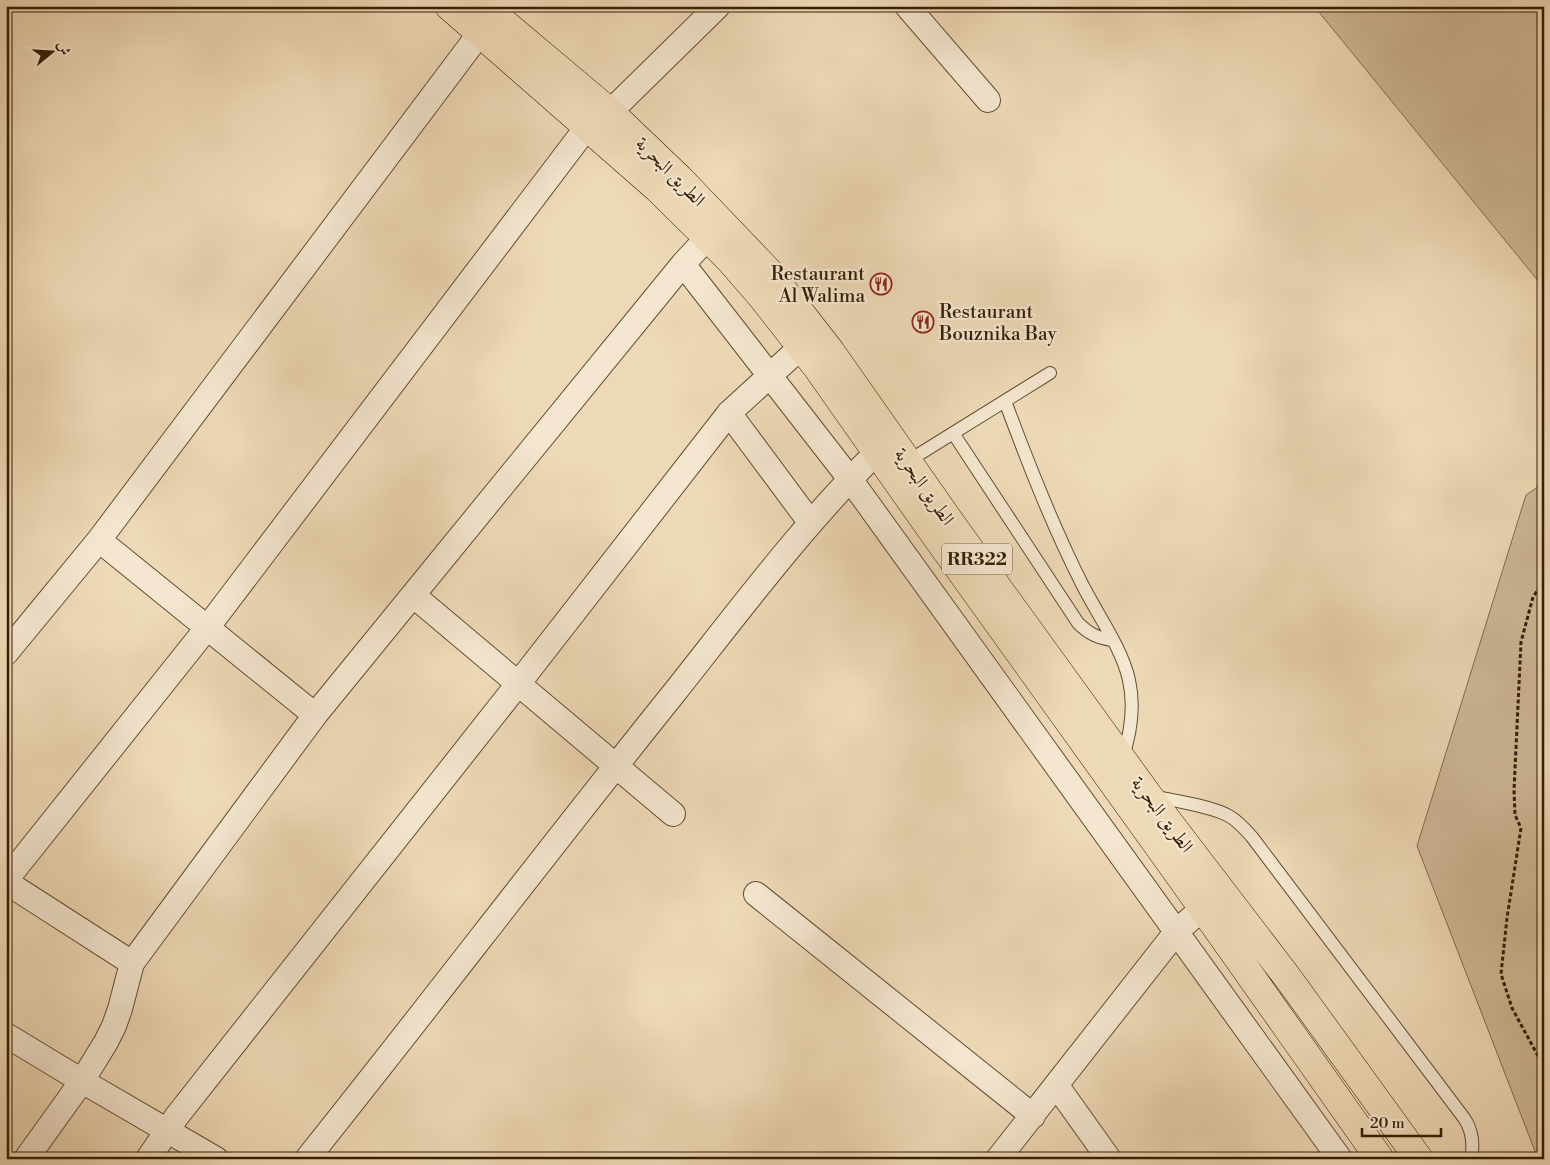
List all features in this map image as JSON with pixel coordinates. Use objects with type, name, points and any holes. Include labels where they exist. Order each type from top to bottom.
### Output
[{"type":"main road","name":"الطريق البحرية","points":[[449,6],[657,188],[708,237],[762,297],[1122,759],[1288,978],[1418,1159]]},
{"type":"main road","name":"الطريق البحرية","points":[[484,6],[610,112],[685,185],[769,272],[831,352],[892,462],[1380,1159]]},
{"type":"street","points":[[610,112],[718,6]]},
{"type":"street","points":[[907,6],[988,100]]},
{"type":"street","points":[[6,653],[99,540],[480,34]]},
{"type":"street","points":[[132,963],[6,881],[206,628],[587,127]]},
{"type":"street","points":[[26,1159],[82,1081],[106,1042],[114,1026],[132,963],[315,715],[683,264],[708,237]]},
{"type":"street","points":[[683,264],[850,479],[1340,1159]]},
{"type":"street","points":[[148,1159],[177,1116],[729,413],[801,347]]},
{"type":"street","points":[[729,413],[810,522]]},
{"type":"street","points":[[307,1159],[615,765],[810,522],[850,479],[892,462]]},
{"type":"street","points":[[99,540],[315,715]]},
{"type":"street","points":[[414,596],[673,814]]},
{"type":"street","points":[[756,894],[1033,1116]]},
{"type":"street","points":[[998,1159],[1177,931],[1203,908]]},
{"type":"street","points":[[6,1035],[216,1159]]},
{"type":"street","points":[[1057,1086],[1109,1159]]},
{"type":"lane","points":[[892,462],[953,433],[1050,373]]},
{"type":"lane","points":[[1006,401],[1029,466],[1056,530],[1082,586],[1122,659],[1129,679],[1132,721],[1122,759]]},
{"type":"lane","points":[[953,433],[1078,623],[1092,635],[1112,640]]},
{"type":"lane","points":[[1148,795],[1228,815],[1240,823],[1469,1125],[1473,1143],[1471,1159]]},
{"type":"path","points":[[1544,581],[1533,597],[1521,642],[1514,790],[1515,815],[1521,828],[1506,918],[1502,974],[1512,1008],[1544,1067]]},
{"type":"shaded area","points":[[1314,6],[1544,6],[1544,288]]},
{"type":"shaded area","points":[[1544,483],[1544,1159],[1538,1159],[1417,846],[1526,495]]},
{"type":"place","name":"Restaurant Al Walima","points":[[881,284]]},
{"type":"place","name":"Restaurant Bouznika Bay","points":[[923,322]]}]
